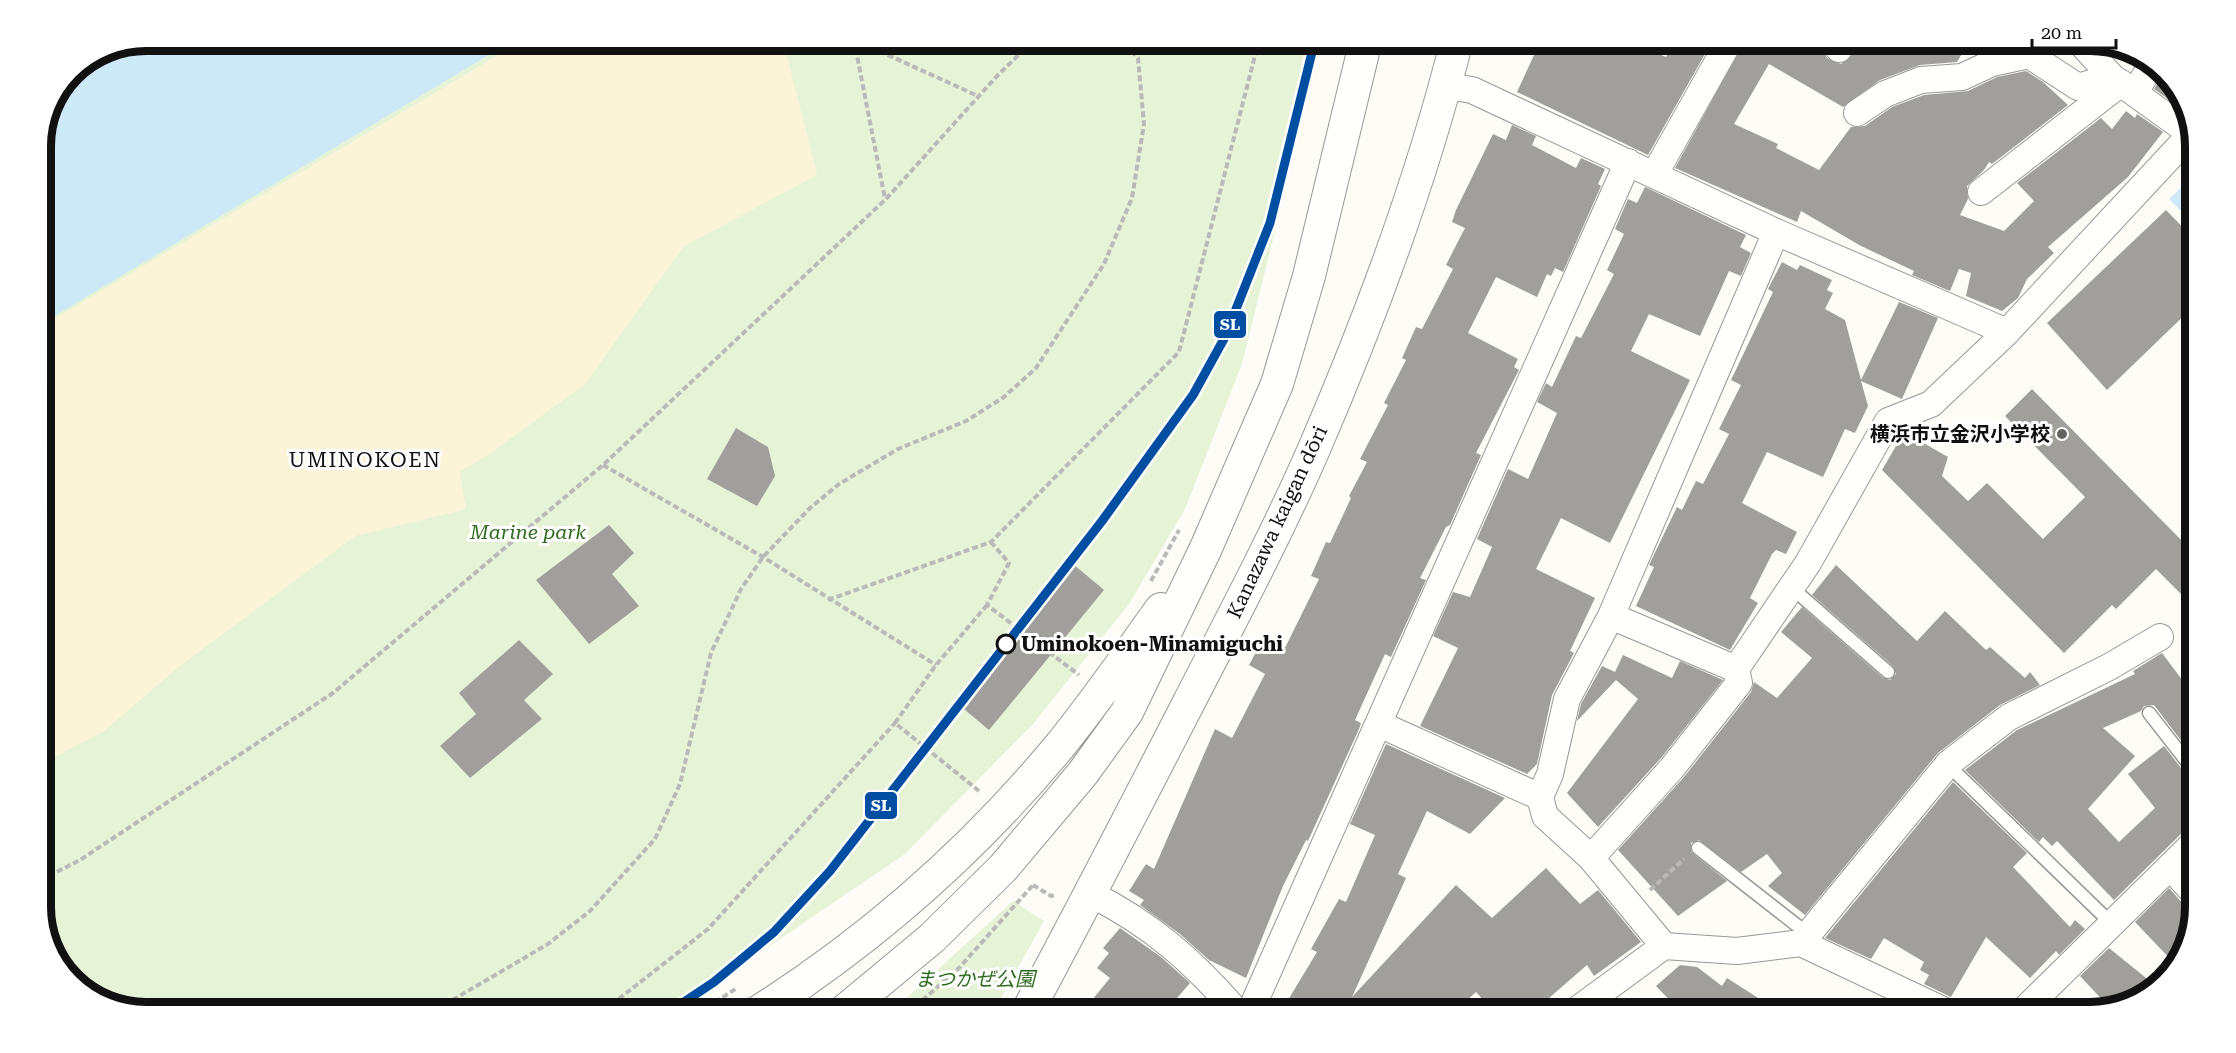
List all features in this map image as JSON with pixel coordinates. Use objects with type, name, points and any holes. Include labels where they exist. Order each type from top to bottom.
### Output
[{"type":"street","points":[[855,1002],[932,938],[1003,868],[1083,773],[1127,712],[1206,548],[1277,384],[1309,276],[1363,51]]},
{"type":"street","name":"Kanazawa kaigan dōri","points":[[1032,1002],[1091,894],[1259,566],[1313,450],[1390,259],[1446,86],[1454,51]]},
{"type":"street","points":[[1654,175],[1724,51]]},
{"type":"street","points":[[2089,51],[2123,84],[2183,128]]},
{"type":"street","points":[[1857,113],[1885,94],[1921,80],[1962,77],[1992,63],[2029,55],[2078,87],[2123,84]]},
{"type":"street","points":[[1981,192],[2123,84],[2146,69]]},
{"type":"street","points":[[1446,86],[1472,90],[1776,232],[2007,332]]},
{"type":"street","points":[[1591,858],[1672,768],[1739,683],[1736,669],[1792,588],[1888,421],[1931,404],[2007,332],[2185,142]]},
{"type":"street","points":[[1254,1002],[1628,162]]},
{"type":"street","points":[[1664,946],[1591,858],[1545,816],[1540,797],[1550,774],[1567,699],[1611,616],[1776,232]]},
{"type":"street","points":[[773,1002],[857,944],[974,840],[1058,748],[1206,548]]},
{"type":"street","points":[[1611,616],[1736,669]]},
{"type":"street","points":[[1805,939],[1948,765],[2009,717],[2109,667],[2160,637]]},
{"type":"street","points":[[1379,724],[1540,797]]},
{"type":"street","points":[[2032,1002],[2185,853]]},
{"type":"street","points":[[2170,867],[2185,883]]},
{"type":"street","points":[[1091,894],[1166,939],[1228,1002]]},
{"type":"street","points":[[1588,1002],[1664,946],[1737,951],[1805,939],[1928,1002]]},
{"type":"lane","points":[[1792,588],[1887,672]]},
{"type":"lane","points":[[2149,713],[2185,759]]},
{"type":"lane","points":[[1948,765],[2112,924]]},
{"type":"lane","points":[[1698,848],[1805,939]]},
{"type":"path","points":[[857,51],[885,199]]},
{"type":"path","points":[[879,51],[978,96]]},
{"type":"path","points":[[51,875],[80,860],[333,693],[603,465],[885,199],[978,96],[1023,51]]},
{"type":"path","points":[[449,1002],[548,944],[590,910],[655,839],[680,784],[711,653],[741,589],[763,557],[810,508],[838,484],[898,449],[966,421],[1004,397],[1036,368],[1104,264],[1132,198],[1144,124],[1138,58],[1132,51]]},
{"type":"path","points":[[828,600],[991,542],[1179,352],[1256,51]]},
{"type":"path","points":[[603,465],[763,557],[828,600],[936,665]]},
{"type":"path","points":[[1146,591],[1183,522]]},
{"type":"path","points":[[615,1002],[708,929],[895,723],[936,665],[987,605],[1009,563],[991,542]]},
{"type":"path","points":[[987,605],[1082,678]]},
{"type":"path","points":[[1027,653],[1037,642]]},
{"type":"path","points":[[895,723],[984,795]]},
{"type":"path","points":[[1631,907],[1698,848]]},
{"type":"path","points":[[921,1002],[960,969],[1033,885]]},
{"type":"path","points":[[716,1002],[739,987]]},
{"type":"green space","name":"Marine park","points":[[413,51],[1320,51],[1242,364],[1185,509],[1129,604],[1033,724],[905,854],[714,984],[681,1002],[146,1002],[110,995],[88,982],[71,965],[56,937],[51,913],[51,247]]},
{"type":"green space","name":"まつかぜ公園","points":[[1013,901],[1044,921],[999,1002],[902,1002]]},
{"type":"sand","points":[[505,51],[786,51],[817,175],[684,246],[585,384],[491,453],[460,472],[466,509],[355,536],[181,665],[104,731],[51,759],[51,321]]},
{"type":"water","points":[[146,51],[495,51],[51,318],[51,140],[54,121],[71,88],[93,67],[110,58]]},
{"type":"water","points":[[2185,184],[2185,215],[2169,199]]},
{"type":"building","points":[[1536,51],[1652,51],[1666,57],[1670,51],[1700,51],[1705,54],[1648,155],[1517,92]]},
{"type":"building","points":[[1739,51],[1824,51],[1827,58],[1841,64],[1854,51],[1964,51],[1957,62],[1920,65],[1880,80],[1843,107],[1769,64],[1734,124],[1778,144],[1776,148],[1819,170],[1851,127],[1865,126],[1892,107],[1924,95],[1968,91],[1997,77],[2026,71],[2043,82],[2068,105],[1992,164],[1989,162],[1967,186],[1968,199],[1960,215],[2004,231],[2034,201],[2017,183],[2101,118],[2112,129],[2126,111],[2135,118],[2137,114],[2163,132],[2128,177],[2048,247],[2054,253],[2027,279],[2018,298],[2002,311],[1966,296],[1971,273],[1959,269],[1950,291],[1912,275],[1914,271],[1861,246],[1801,211],[1797,222],[1675,168]]},
{"type":"building","points":[[2159,81],[2175,104],[2154,89]]},
{"type":"building","points":[[1512,125],[1536,136],[1532,145],[1576,168],[1581,158],[1605,169],[1598,184],[1601,186],[1563,272],[1555,268],[1551,276],[1547,274],[1537,297],[1496,277],[1468,333],[1518,359],[1514,367],[1519,370],[1476,453],[1481,455],[1450,525],[1446,527],[1420,578],[1426,580],[1391,657],[1385,654],[1355,720],[1361,723],[1359,729],[1308,841],[1306,840],[1283,886],[1246,978],[1209,960],[1180,934],[1140,905],[1144,900],[1129,891],[1146,864],[1154,869],[1215,729],[1232,738],[1265,674],[1249,665],[1261,643],[1282,654],[1319,579],[1311,576],[1326,542],[1330,543],[1351,498],[1349,496],[1367,462],[1360,459],[1388,405],[1384,403],[1406,360],[1402,358],[1416,327],[1422,329],[1453,269],[1446,265],[1465,228],[1452,222],[1456,210],[1493,134],[1506,140]]},
{"type":"building","points":[[1645,187],[1746,235],[1740,247],[1751,253],[1741,276],[1729,271],[1700,336],[1649,314],[1631,351],[1690,380],[1610,543],[1561,518],[1536,569],[1595,598],[1570,651],[1574,653],[1552,695],[1537,764],[1527,774],[1420,726],[1458,648],[1433,636],[1453,592],[1470,597],[1492,547],[1477,539],[1508,469],[1528,479],[1557,413],[1537,402],[1546,383],[1552,387],[1576,336],[1581,338],[1614,274],[1607,270],[1624,234],[1615,229],[1628,199],[1637,203]]},
{"type":"building","points":[[2166,210],[2185,230],[2185,315],[2107,390],[2047,323]]},
{"type":"building","points":[[1782,262],[1797,270],[1800,265],[1832,280],[1827,290],[1833,293],[1825,309],[1845,320],[1861,380],[1899,302],[1938,318],[1902,399],[1861,381],[1868,406],[1855,433],[1845,429],[1823,477],[1767,452],[1742,503],[1797,532],[1786,554],[1776,550],[1772,554],[1750,598],[1758,603],[1730,650],[1636,606],[1654,567],[1649,565],[1677,507],[1682,510],[1696,481],[1703,484],[1729,434],[1719,429],[1741,385],[1731,380],[1773,292],[1768,289]]},
{"type":"building","points":[[2032,389],[2185,544],[2185,598],[2156,569],[2116,609],[2112,605],[2064,653],[1882,470],[1904,432],[1948,457],[1942,476],[1968,501],[1987,483],[2043,539],[2085,497],[2005,416]]},
{"type":"building","points":[[736,428],[768,447],[775,476],[757,506],[707,479]]},
{"type":"building","points":[[609,525],[634,553],[612,574],[639,606],[589,644],[536,580]]},
{"type":"building","points":[[1073,564],[1104,590],[989,730],[958,704]]},
{"type":"building","points":[[1836,565],[1917,641],[1945,611],[1986,650],[1990,647],[2025,678],[2030,672],[2040,685],[2000,705],[1938,753],[1805,915],[1768,886],[1782,873],[1767,854],[1741,872],[1699,840],[1691,843],[1691,852],[1727,881],[1678,916],[1618,850],[1684,777],[1751,692],[1754,682],[1777,698],[1812,658],[1781,632],[1802,607],[1883,678],[1890,680],[1896,674],[1893,666],[1812,595]]},
{"type":"building","points":[[519,640],[553,674],[524,700],[542,719],[470,778],[440,746],[476,714],[459,693]]},
{"type":"building","points":[[2162,653],[2185,684],[2185,746],[2154,705],[2144,706],[2141,711],[2103,728],[2135,756],[2088,809],[2119,842],[2155,808],[2128,774],[2164,746],[2185,773],[2185,831],[2114,900],[2057,841],[2052,846],[2043,837],[2039,842],[1965,770],[2017,730],[2135,674],[2133,671]]},
{"type":"building","points":[[1623,655],[1672,678],[1680,661],[1723,680],[1661,758],[1598,827],[1567,793],[1638,699],[1616,680],[1577,721],[1581,704],[1602,666],[1615,672]]},
{"type":"building","points":[[1386,744],[1505,798],[1470,834],[1427,811],[1398,874],[1406,878],[1352,997],[1456,885],[1492,918],[1546,868],[1580,904],[1598,890],[1641,942],[1594,976],[1587,965],[1544,1002],[1485,1002],[1476,992],[1465,1002],[1291,1002],[1288,1000],[1317,952],[1311,949],[1339,899],[1346,902],[1375,835],[1350,824]]},
{"type":"building","points":[[1953,782],[2027,853],[2013,867],[2070,927],[2075,920],[2085,929],[2059,955],[2056,951],[2030,978],[1986,937],[1951,997],[1924,984],[1929,975],[1920,970],[1924,962],[1884,938],[1871,959],[1825,938]]},
{"type":"building","points":[[2169,888],[2185,905],[2178,943],[2169,958],[2135,922]]},
{"type":"building","points":[[1120,928],[1161,957],[1190,983],[1174,1002],[1094,1002],[1092,1000],[1110,978],[1097,968],[1109,953],[1103,948]]},
{"type":"building","points":[[2109,948],[2150,981],[2132,992],[2103,1001],[2080,976]]},
{"type":"building","points":[[1680,965],[1697,967],[1722,986],[1727,978],[1764,1002],[1671,1002],[1656,986]]},
{"type":"transit line","name":"SL","points":[[684,1002],[714,982],[774,932],[830,871],[1102,521],[1193,395],[1225,337],[1270,223],[1312,51]]},
{"type":"place","name":"横浜市立金沢小学校","points":[[2062,434]]},
{"type":"place","name":"Uminokoen-Minamiguchi","points":[[1006,644]]},
{"type":"district","name":"UMINOKOEN","points":[[365,460]]}]
